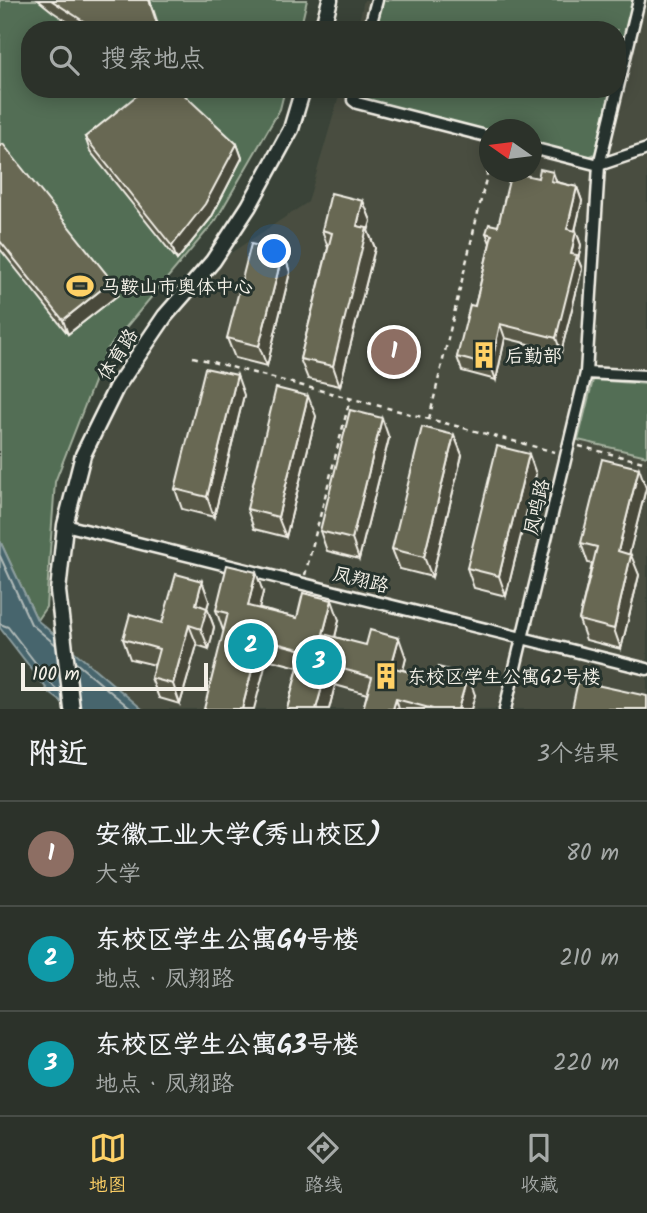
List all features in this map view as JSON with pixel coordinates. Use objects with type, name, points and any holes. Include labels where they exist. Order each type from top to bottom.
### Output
[{"type":"street","points":[[324,21],[330,0]]},
{"type":"street","points":[[371,21],[377,0]]},
{"type":"street","name":"凤鸣路","points":[[626,54],[639,0]]},
{"type":"street","name":"体育路","points":[[72,709],[58,591],[65,525],[83,455],[116,388],[165,316],[213,261],[249,206],[291,129],[300,98]]},
{"type":"street","points":[[353,98],[357,103],[479,134]]},
{"type":"street","name":"凤鸣路","points":[[505,709],[586,373],[599,165],[615,98]]},
{"type":"street","points":[[542,151],[599,165],[647,149]]},
{"type":"street","points":[[586,373],[647,376]]},
{"type":"street","name":"凤翔路","points":[[65,525],[647,669]]},
{"type":"path","points":[[429,419],[484,182]]},
{"type":"path","points":[[192,357],[567,455]]},
{"type":"path","points":[[303,583],[350,398]]},
{"type":"path","points":[[569,443],[647,463]]},
{"type":"shaded area","points":[[364,0],[647,0],[647,709],[80,709],[66,572],[76,497],[116,388],[205,270],[308,202],[338,98],[626,98],[626,21],[359,21]]},
{"type":"green space","name":"马鞍山市奥体中心","points":[[0,0],[307,0],[302,21],[21,21],[21,98],[283,98],[280,109],[216,220],[106,351],[55,482],[46,607],[37,620],[0,541]]},
{"type":"green space","points":[[380,0],[633,0],[626,28],[626,21],[375,21]]},
{"type":"green space","points":[[362,98],[609,98],[595,154],[588,157],[542,146],[542,119],[479,119],[479,129]]},
{"type":"green space","points":[[593,380],[647,384],[647,456],[578,440]]},
{"type":"water","points":[[0,541],[37,620],[142,709],[71,709],[50,693],[0,628]]},
{"type":"building","points":[[51,0],[149,0],[156,21],[83,21]]},
{"type":"building","points":[[134,98],[188,98],[237,144],[205,204],[172,246],[85,137]]},
{"type":"building","points":[[3,144],[112,281],[63,320],[0,241],[0,146]]},
{"type":"building","points":[[542,169],[553,172],[551,181],[577,187],[567,229],[576,231],[571,254],[577,255],[556,338],[500,324],[491,366],[457,357],[470,305],[475,306],[492,235],[486,233],[489,224],[498,226],[509,182],[542,182]]},
{"type":"building","points":[[331,193],[363,201],[357,226],[367,228],[333,366],[300,359],[332,233],[322,230]]},
{"type":"building","points":[[251,244],[283,252],[259,346],[227,338]]},
{"type":"building","points":[[205,368],[237,375],[207,497],[175,489]]},
{"type":"building","points":[[276,388],[308,396],[278,517],[247,509]]},
{"type":"building","points":[[350,410],[382,418],[352,539],[320,531]]},
{"type":"building","points":[[422,427],[454,435],[424,557],[392,549]]},
{"type":"building","points":[[497,446],[529,454],[499,576],[467,568]]},
{"type":"building","points":[[602,459],[639,468],[618,551],[631,555],[614,629],[579,620],[597,547],[581,543]]},
{"type":"building","points":[[227,565],[256,572],[248,606],[297,618],[303,593],[332,600],[323,634],[366,645],[370,630],[399,638],[391,667],[435,679],[438,667],[468,675],[458,709],[433,709],[396,699],[393,709],[363,709],[372,677],[328,665],[316,709],[287,709],[303,650],[260,639],[242,709],[204,709],[228,613],[216,610]]},
{"type":"building","points":[[176,574],[202,581],[196,604],[207,608],[201,629],[189,625],[173,684],[151,678],[159,649],[123,639],[130,614],[162,623]]},
{"type":"building","points":[[578,681],[647,696],[647,709],[572,709]]},
{"type":"place","name":"马鞍山市奥体中心","points":[[80,286]]},
{"type":"place","name":"安徽工业大学(秀山校区)","points":[[394,352]]},
{"type":"place","name":"后勤部","points":[[484,355]]},
{"type":"place","name":"东校区学生公寓G4号楼","points":[[251,646]]},
{"type":"place","name":"东校区学生公寓G3号楼","points":[[319,662]]},
{"type":"place","name":"东校区学生公寓G2号楼","points":[[386,676]]}]
